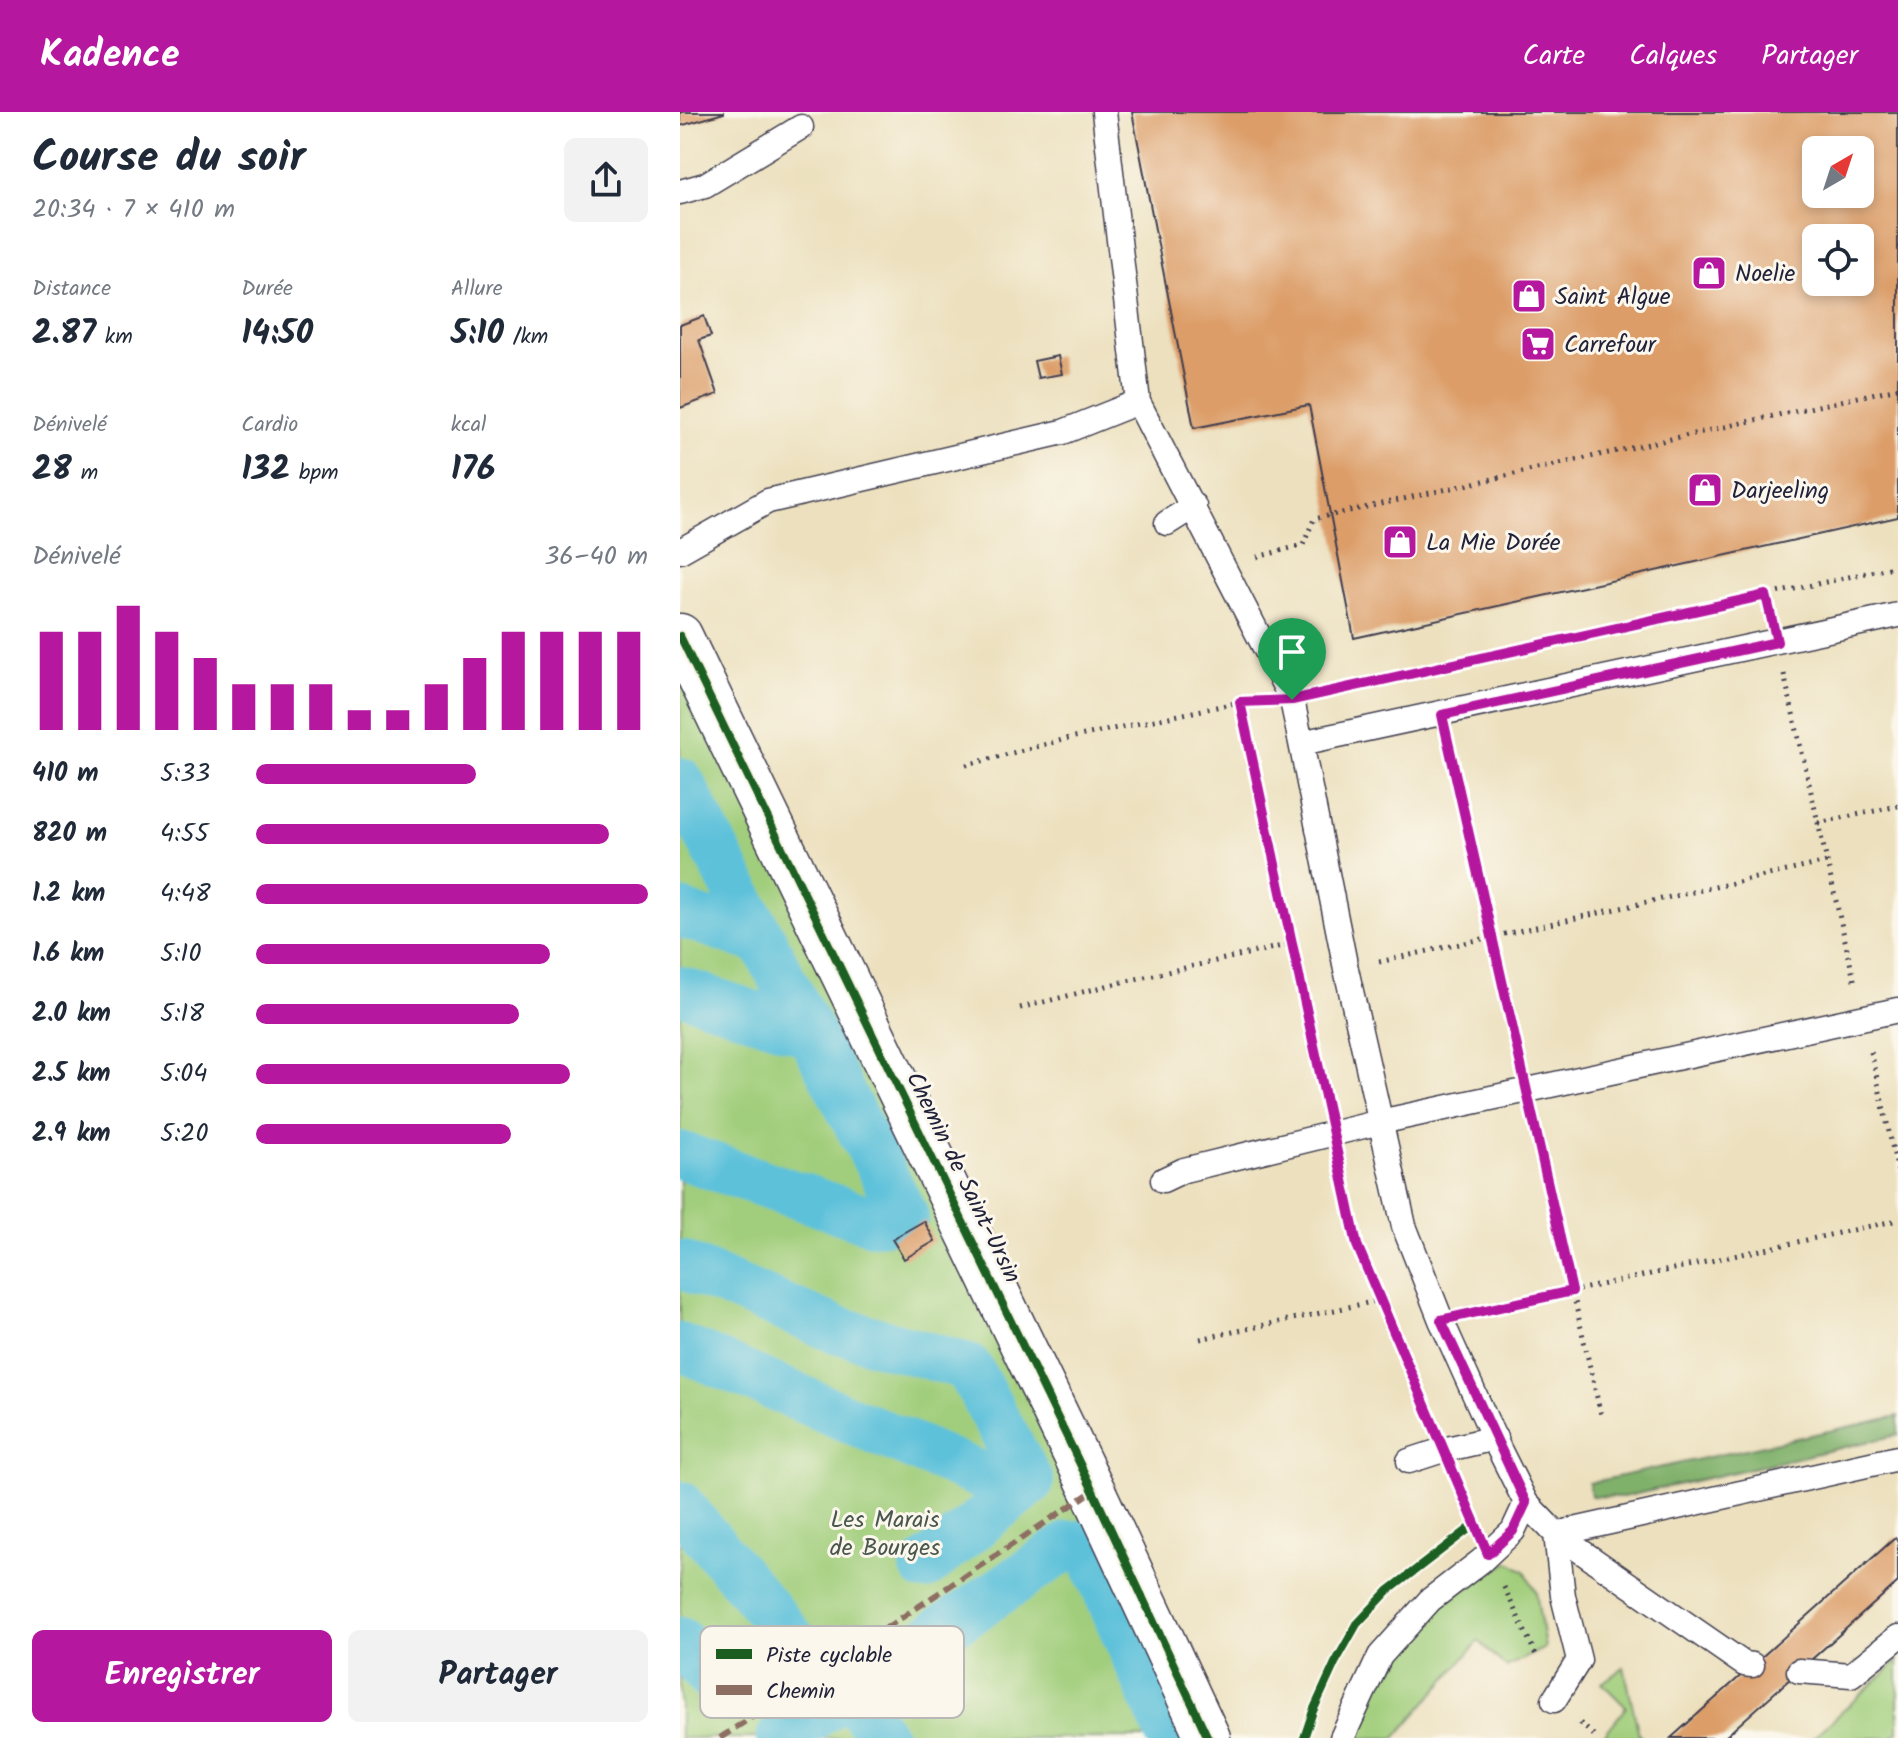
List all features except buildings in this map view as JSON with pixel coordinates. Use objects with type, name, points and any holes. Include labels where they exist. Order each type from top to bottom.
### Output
[{"type":"street","name":"Chemin de Saint-Ursin","points":[[680,636],[1093,1491],[1208,1738]]},
{"type":"lane","points":[[1104,112],[1138,402],[1292,700],[1346,969],[1404,1226],[1441,1320],[1526,1503],[1556,1534],[1744,1664],[1752,1665]]},
{"type":"lane","points":[[680,192],[705,185],[801,127]]},
{"type":"lane","points":[[680,551],[768,501],[1063,432],[1138,402]]},
{"type":"lane","points":[[1167,523],[1194,506]]},
{"type":"lane","points":[[1301,743],[1898,615]]},
{"type":"lane","points":[[1163,1180],[1184,1170],[1380,1122],[1862,1017],[1897,1014]]},
{"type":"lane","points":[[1409,1461],[1495,1438]]},
{"type":"lane","points":[[1556,1534],[1898,1458]]},
{"type":"lane","points":[[1342,1738],[1380,1656],[1430,1600],[1513,1531],[1526,1503]]},
{"type":"lane","points":[[1554,1700],[1579,1660],[1563,1596],[1556,1534]]},
{"type":"lane","points":[[1799,1671],[1851,1675],[1898,1637]]},
{"type":"path","points":[[1224,566],[1303,545],[1314,519],[1898,388]]},
{"type":"path","points":[[966,765],[1070,738],[1240,702],[1292,700],[1898,566]]},
{"type":"path","points":[[1766,595],[1898,1172]]},
{"type":"path","points":[[1432,669],[1601,1415]]},
{"type":"path","points":[[1240,702],[1357,1245],[1474,1525],[1463,1534]]},
{"type":"path","points":[[1818,823],[1898,806]]},
{"type":"path","points":[[1298,979],[1827,862]]},
{"type":"path","points":[[1020,1008],[1291,944]]},
{"type":"path","points":[[1393,1331],[1898,1220]]},
{"type":"path","points":[[1200,1339],[1381,1300]]},
{"type":"path","points":[[1488,1554],[1541,1664],[1529,1679],[1554,1700]]},
{"type":"green space","name":"Les Marais de Bourges","points":[[680,636],[1208,1738],[680,1738]]},
{"type":"green space","points":[[1898,1416],[1898,1435],[1623,1497],[1591,1496],[1589,1483]]},
{"type":"green space","points":[[1509,1562],[1525,1571],[1536,1592],[1545,1648],[1506,1667],[1479,1641],[1395,1738],[1354,1738],[1378,1676],[1399,1644],[1444,1604]]},
{"type":"green space","points":[[1898,1661],[1898,1732],[1890,1738],[1813,1738]]},
{"type":"green space","points":[[1624,1667],[1642,1738],[1610,1738],[1605,1734],[1626,1707],[1602,1683]]},
{"type":"waterway","points":[[680,781],[905,1216],[875,1222],[680,1155]]},
{"type":"waterway","points":[[680,913],[764,942]]},
{"type":"waterway","points":[[680,990],[812,1034]]},
{"type":"waterway","points":[[680,1264],[835,1329],[968,1367],[1030,1482],[1001,1484],[680,1347]]},
{"type":"waterway","points":[[924,1567],[1030,1482]]},
{"type":"waterway","points":[[680,1505],[781,1626]]},
{"type":"waterway","points":[[948,1626],[1069,1545],[1081,1544],[1093,1560],[1171,1738]]},
{"type":"waterway","points":[[680,1641],[700,1664]]},
{"type":"waterway","points":[[780,1738],[810,1718]]},
{"type":"waterway","points":[[868,1718],[883,1738]]},
{"type":"marked path","points":[[889,1626],[1093,1491]]},
{"type":"marked path","points":[[720,1738],[750,1718]]},
{"type":"cycle path","points":[[680,636],[1093,1491],[1208,1738]]},
{"type":"cycle path","points":[[1304,1738],[1335,1663],[1357,1624],[1388,1591],[1474,1525]]},
{"type":"place","name":"Noelie","points":[[1709,273]]},
{"type":"place","name":"Saint Algue","points":[[1529,296]]},
{"type":"place","name":"Carrefour","points":[[1538,344]]},
{"type":"place","name":"Darjeeling","points":[[1705,490]]},
{"type":"place","name":"La Mie Dorée","points":[[1400,542]]},
{"type":"route","points":[[1766,595],[1777,642],[1442,715],[1572,1291],[1441,1320],[1526,1503],[1513,1531],[1488,1554],[1357,1245],[1240,702],[1292,700],[1766,595]]}]
